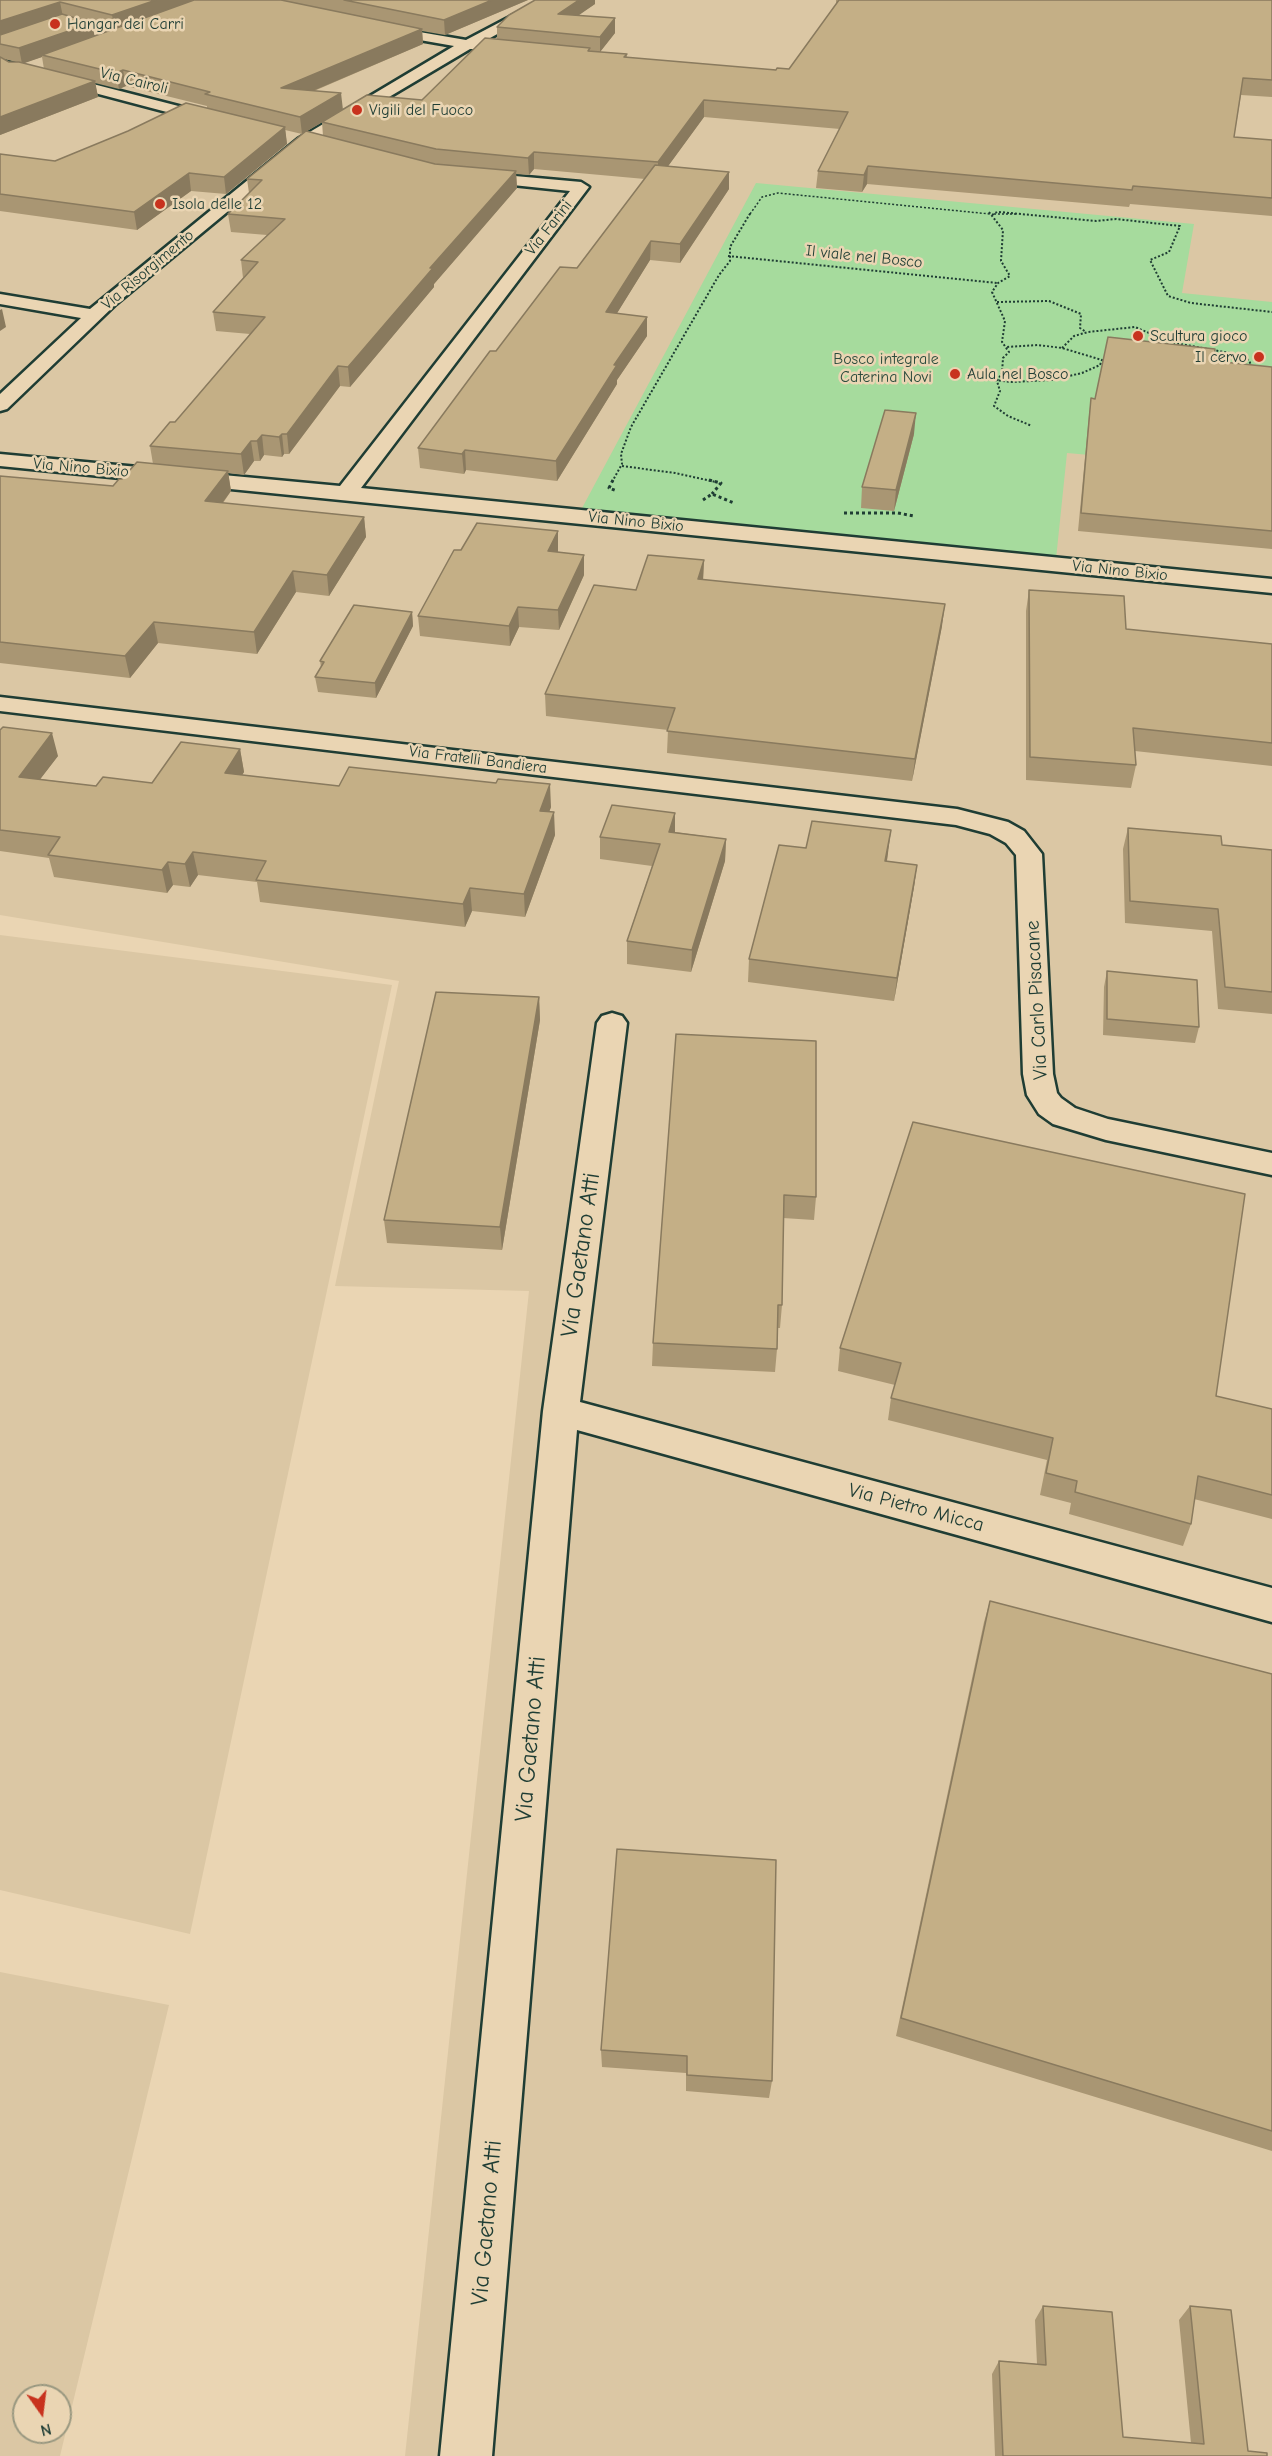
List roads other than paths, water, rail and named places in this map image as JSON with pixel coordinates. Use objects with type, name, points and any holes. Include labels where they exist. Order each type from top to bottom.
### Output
[{"type":"street","name":"Via Risorgimento","points":[[0,405],[95,315],[297,140],[552,0]]},
{"type":"street","name":"Via Cairoli","points":[[32,34],[64,23],[121,35],[94,45]]},
{"type":"street","points":[[363,25],[465,46],[495,48]]},
{"type":"street","points":[[0,79],[52,60]]},
{"type":"street","name":"Via Cairoli","points":[[0,64],[234,124]]},
{"type":"street","points":[[297,140],[330,148]]},
{"type":"street","name":"Via Farini","points":[[346,493],[581,187],[459,176]]},
{"type":"street","points":[[0,299],[95,315]]},
{"type":"street","name":"Via Nino Bixio","points":[[0,460],[1272,586]]},
{"type":"street","name":"Via Fratelli Bandiera","points":[[0,704],[957,817]]},
{"type":"street","name":"Via Carlo Pisacane","points":[[957,817],[979,821],[1007,832],[1015,837],[1029,854],[1038,1074],[1042,1095],[1050,1106],[1064,1116],[1106,1129],[1272,1164]]},
{"type":"street","name":"Via Gaetano Atti","points":[[466,2456],[561,1411],[612,1023]]},
{"type":"street","name":"Via Pietro Micca","points":[[561,1411],[1272,1605]]},
{"type":"place","name":"Hangar dei Carri","points":[[55,24]]},
{"type":"place","name":"Vigili del Fuoco","points":[[357,110]]},
{"type":"place","name":"Isola delle 12","points":[[160,204]]},
{"type":"place","name":"Scultura gioco","points":[[1138,336]]},
{"type":"place","name":"Il cervo","points":[[1259,357]]},
{"type":"place","name":"Aula nel Bosco","points":[[955,374]]},
{"type":"park label","name":"Bosco integrale Caterina Novi","points":[[886,368]]}]
